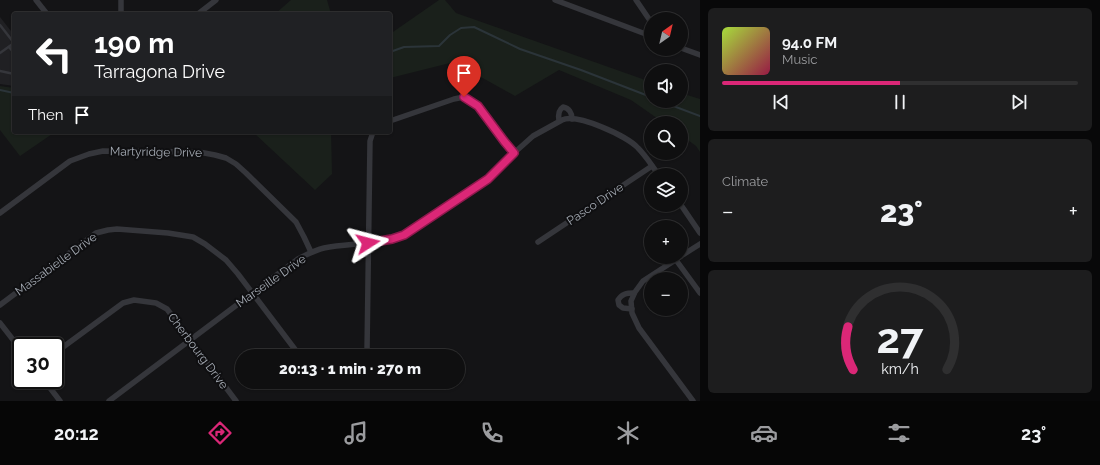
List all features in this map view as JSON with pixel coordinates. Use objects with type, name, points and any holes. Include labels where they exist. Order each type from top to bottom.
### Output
[{"type":"street","points":[[36,0],[45,12]]},
{"type":"street","points":[[121,0],[121,12]]},
{"type":"street","points":[[201,12],[216,0]]},
{"type":"street","points":[[555,0],[644,33]]},
{"type":"street","points":[[636,0],[644,12]]},
{"type":"street","points":[[688,51],[700,55]]},
{"type":"street","points":[[392,120],[454,98],[464,97],[478,106],[514,153]]},
{"type":"street","points":[[559,121],[559,111],[563,106],[567,107],[572,115],[572,119],[590,122],[630,141],[639,148],[652,166]]},
{"type":"street","name":"Marseille Drive","points":[[109,401],[298,259],[323,248],[368,243],[392,239],[404,235],[488,179],[533,136],[559,121],[566,118],[572,119]]},
{"type":"street","points":[[367,349],[370,141],[372,134]]},
{"type":"street","name":"Martyridge Drive","points":[[0,214],[70,161],[89,154],[103,151],[200,152],[226,158],[246,173],[296,222],[311,252]]},
{"type":"street","name":"Pasco Drive","points":[[538,242],[652,166]]},
{"type":"street","points":[[686,212],[700,233]]},
{"type":"street","name":"Massabielle Drive","points":[[0,305],[96,233],[118,229],[168,233],[193,237],[216,251],[226,260],[295,349]]},
{"type":"street","points":[[688,252],[700,244]]},
{"type":"street","points":[[670,264],[643,281],[634,293],[631,301],[632,313],[639,328],[693,401]]},
{"type":"street","points":[[683,264],[700,293]]},
{"type":"street","points":[[632,309],[623,308],[619,305],[618,300],[622,294],[634,293]]},
{"type":"street","name":"Cherbourg Drive","points":[[64,346],[123,303],[134,300],[156,303],[167,309],[236,401]]},
{"type":"street","points":[[0,323],[12,338]]},
{"type":"street","points":[[51,389],[60,401]]},
{"type":"lane","points":[[0,25],[12,40]]},
{"type":"lane","points":[[0,53],[12,45]]},
{"type":"lane","points":[[9,47],[12,51]]},
{"type":"lane","points":[[0,71],[12,74]]},
{"type":"shaded area","points":[[291,0],[327,0],[330,12],[277,12]]},
{"type":"shaded area","points":[[439,0],[445,0],[456,13],[644,80],[644,108],[688,108],[688,95],[700,99],[700,152],[696,146],[688,140],[688,116],[654,116],[631,100],[559,70],[515,96],[454,62],[392,78],[392,33]]},
{"type":"shaded area","points":[[0,17],[12,32],[12,86],[0,84]]},
{"type":"shaded area","points":[[0,86],[12,88],[12,134],[52,134],[20,156],[0,130]]},
{"type":"shaded area","points":[[255,134],[331,134],[332,174],[315,190]]},
{"type":"waterway","points":[[392,51],[404,47],[439,46],[450,35],[461,28],[474,27],[520,49],[581,70],[644,94]]},
{"type":"waterway","points":[[0,90],[12,93]]},
{"type":"waterway","points":[[679,108],[700,116]]},
{"type":"route","points":[[368,243],[398,238],[404,235],[488,179],[514,153],[478,106],[464,97]]}]
